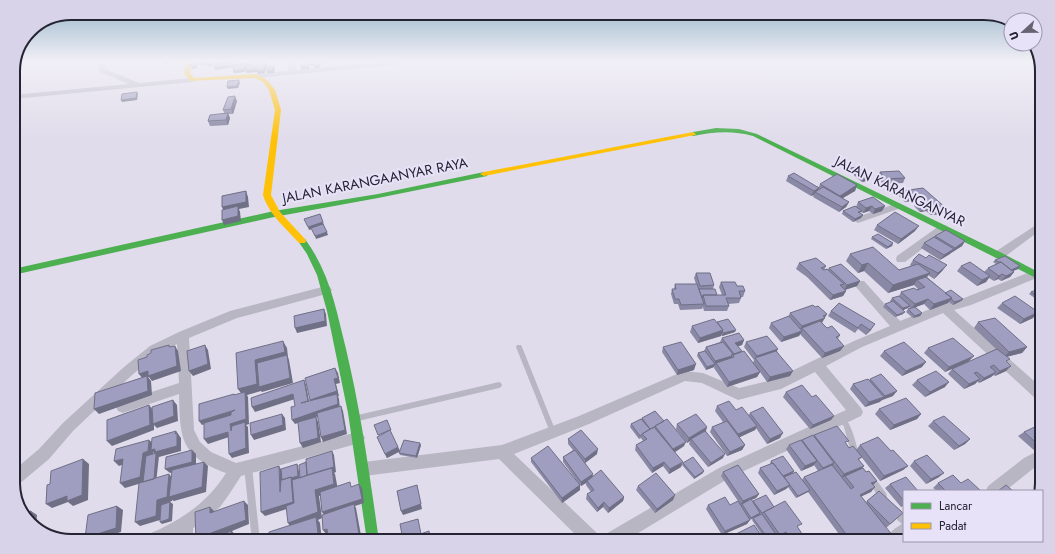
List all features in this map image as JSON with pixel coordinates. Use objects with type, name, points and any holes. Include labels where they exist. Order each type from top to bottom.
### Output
[{"type":"street","points":[[20,96],[130,87]]},
{"type":"street","points":[[270,87],[277,101],[278,110],[276,137],[267,196],[268,204],[274,214],[286,223],[313,255],[322,274],[344,358],[364,469],[371,534]]},
{"type":"street","name":"JALAN KARANGAANYAR RAYA","points":[[20,270],[274,214],[378,196],[712,130],[726,129],[744,131]]},
{"type":"street","name":"JALAN KARANGANYAR","points":[[744,131],[999,255],[1035,274]]},
{"type":"street","points":[[858,220],[898,206]]},
{"type":"street","points":[[901,259],[943,228]]},
{"type":"street","points":[[999,255],[1035,229]]},
{"type":"street","points":[[364,469],[502,452],[684,376],[703,378],[738,394],[744,394],[776,385],[817,366],[858,344],[944,308],[967,302],[1035,277]]},
{"type":"street","points":[[860,284],[899,328]]},
{"type":"street","points":[[20,474],[44,454],[68,427],[128,371],[154,350],[183,335],[234,314],[326,290]]},
{"type":"street","points":[[944,308],[1035,390]]},
{"type":"street","points":[[183,335],[187,430],[193,444],[201,455],[217,464],[242,468],[358,438]]},
{"type":"street","points":[[622,534],[724,473],[856,412],[817,366]]},
{"type":"street","points":[[123,407],[185,386]]},
{"type":"street","points":[[502,452],[586,534]]},
{"type":"street","points":[[994,490],[1035,460]]},
{"type":"street","points":[[168,534],[189,522],[208,507],[221,494],[242,468]]},
{"type":"lane","points":[[519,347],[553,432]]},
{"type":"lane","points":[[355,418],[499,386]]},
{"type":"lane","points":[[842,419],[847,426],[856,457]]},
{"type":"lane","points":[[242,468],[255,532]]},
{"type":"lane","points":[[868,475],[903,520]]},
{"type":"lane","points":[[189,522],[189,534]]},
{"type":"building","points":[[137,92],[136,98],[121,100],[122,94]]},
{"type":"building","points":[[235,96],[231,109],[223,110],[228,97]]},
{"type":"building","points":[[228,113],[226,120],[208,121],[210,115]]},
{"type":"building","points":[[858,167],[871,177],[864,179],[850,168]]},
{"type":"building","points":[[899,171],[905,178],[885,179],[880,172]]},
{"type":"building","points":[[794,173],[819,188],[814,191],[788,176]]},
{"type":"building","points":[[837,174],[857,185],[840,196],[820,184]]},
{"type":"building","points":[[823,187],[849,202],[842,207],[815,192]]},
{"type":"building","points":[[923,188],[946,208],[935,210],[930,206],[924,207],[917,201],[923,200],[919,195],[908,197],[902,191]]},
{"type":"building","points":[[246,191],[246,202],[222,207],[222,196]]},
{"type":"building","points":[[873,197],[885,206],[875,209],[872,206],[866,208],[858,202]]},
{"type":"building","points":[[238,206],[238,216],[222,220],[222,210]]},
{"type":"building","points":[[855,206],[862,211],[858,212],[863,215],[855,219],[843,211]]},
{"type":"building","points":[[895,212],[919,226],[901,239],[877,225]]},
{"type":"building","points":[[320,214],[323,222],[308,227],[304,219]]},
{"type":"building","points":[[323,224],[327,232],[315,236],[311,228]]},
{"type":"building","points":[[946,230],[965,241],[955,248],[935,236]]},
{"type":"building","points":[[878,234],[893,243],[888,247],[872,237]]},
{"type":"building","points":[[934,237],[954,249],[944,255],[924,243]]},
{"type":"building","points":[[873,247],[899,270],[918,264],[930,273],[893,285],[868,263],[862,265],[850,254]]},
{"type":"building","points":[[919,254],[926,258],[929,255],[947,265],[938,273],[913,260]]},
{"type":"building","points":[[1005,256],[1020,266],[1011,270],[1001,262],[995,260]]},
{"type":"building","points":[[816,258],[826,266],[821,268],[824,270],[827,269],[844,284],[840,285],[846,291],[833,295],[799,263]]},
{"type":"building","points":[[970,262],[990,276],[982,280],[961,266]]},
{"type":"building","points":[[1001,262],[1014,272],[1006,276],[1002,274],[999,276],[988,268]]},
{"type":"building","points":[[841,264],[860,281],[847,285],[829,268]]},
{"type":"building","points":[[696,273],[710,273],[714,285],[700,286]]},
{"type":"building","points":[[926,277],[952,298],[934,304],[928,299],[915,304],[901,292],[914,288],[917,290],[925,287],[917,280]]},
{"type":"building","points":[[721,282],[735,282],[737,286],[743,286],[745,291],[739,291],[741,298],[726,298],[729,306],[706,306],[703,295],[726,295]]},
{"type":"building","points":[[675,284],[697,284],[704,304],[681,305],[679,299],[675,299],[672,289],[676,289]]},
{"type":"building","points":[[699,289],[715,289],[717,295],[703,295],[702,298]]},
{"type":"building","points":[[951,290],[963,299],[955,302],[951,299],[952,298],[945,293]]},
{"type":"building","points":[[899,296],[910,306],[903,308],[892,298]]},
{"type":"building","points":[[1015,296],[1035,310],[1035,314],[1024,319],[1002,303]]},
{"type":"building","points":[[893,301],[905,312],[897,315],[885,304]]},
{"type":"building","points":[[839,303],[875,324],[870,330],[861,324],[858,328],[831,311]]},
{"type":"building","points":[[813,305],[815,307],[818,306],[827,314],[823,316],[825,318],[802,326],[790,313]]},
{"type":"building","points":[[915,307],[922,313],[915,316],[908,309]]},
{"type":"building","points":[[324,309],[325,321],[295,328],[294,316]]},
{"type":"building","points":[[789,316],[802,331],[784,337],[771,323]]},
{"type":"building","points":[[995,318],[1027,347],[1009,352],[978,322]]},
{"type":"building","points":[[714,319],[723,330],[700,338],[692,326]]},
{"type":"building","points":[[728,319],[736,330],[723,333],[723,330],[717,322]]},
{"type":"building","points":[[820,321],[827,328],[832,326],[840,335],[836,337],[844,346],[825,353],[802,328]]},
{"type":"building","points":[[739,333],[744,340],[735,343],[742,351],[734,354],[722,338]]},
{"type":"building","points":[[767,336],[778,349],[757,356],[746,342]]},
{"type":"building","points":[[953,338],[974,356],[949,367],[928,348]]},
{"type":"building","points":[[283,341],[285,352],[255,360],[257,384],[238,389],[236,353]]},
{"type":"building","points":[[681,342],[696,364],[678,370],[663,347]]},
{"type":"building","points":[[723,342],[733,354],[731,355],[732,356],[715,361],[706,347]]},
{"type":"building","points":[[904,342],[926,362],[906,371],[884,351]]},
{"type":"building","points":[[169,345],[169,347],[175,346],[177,366],[148,376],[148,371],[139,374],[138,360],[147,357],[147,355],[151,353],[151,350]]},
{"type":"building","points":[[205,345],[208,364],[189,371],[187,351]]},
{"type":"building","points":[[997,349],[1010,359],[1006,361],[1011,366],[1000,371],[994,365],[990,367],[996,372],[984,378],[977,372],[974,373],[980,379],[969,384],[952,369]]},
{"type":"building","points":[[705,351],[715,364],[707,367],[698,353]]},
{"type":"building","points":[[744,351],[760,372],[729,382],[716,363],[734,357],[733,355]]},
{"type":"building","points":[[776,351],[793,371],[770,377],[755,358]]},
{"type":"building","points":[[287,355],[290,378],[259,387],[257,363]]},
{"type":"building","points":[[335,368],[338,378],[334,379],[337,391],[310,400],[305,378]]},
{"type":"building","points":[[936,371],[949,382],[930,392],[917,380]]},
{"type":"building","points":[[881,374],[897,391],[885,396],[870,379]]},
{"type":"building","points":[[147,376],[148,391],[94,409],[95,393]]},
{"type":"building","points":[[868,379],[884,397],[869,402],[853,384]]},
{"type":"building","points":[[304,380],[308,401],[301,403],[337,394],[338,404],[292,420],[291,407],[295,406],[293,394],[252,407],[251,398]]},
{"type":"building","points":[[802,385],[812,397],[816,395],[834,416],[813,425],[786,392]]},
{"type":"building","points":[[245,392],[246,419],[230,424],[231,431],[232,426],[245,422],[246,448],[229,454],[228,432],[204,439],[204,423],[231,415],[231,412],[235,410],[199,421],[199,404]]},
{"type":"building","points":[[906,398],[921,414],[894,425],[879,409]]},
{"type":"building","points":[[173,400],[174,416],[153,424],[152,407]]},
{"type":"building","points":[[729,401],[736,410],[742,407],[757,426],[738,434],[717,406]]},
{"type":"building","points":[[149,405],[150,425],[107,441],[107,420]]},
{"type":"building","points":[[341,406],[345,430],[321,437],[317,413]]},
{"type":"building","points":[[763,407],[783,433],[770,439],[750,413]]},
{"type":"building","points":[[655,411],[664,421],[650,429],[642,418]]},
{"type":"building","points":[[282,414],[283,425],[251,435],[250,423]]},
{"type":"building","points":[[696,414],[707,427],[689,438],[677,424]]},
{"type":"building","points":[[944,416],[970,439],[959,446],[933,421]]},
{"type":"building","points":[[316,417],[318,438],[300,443],[298,422]]},
{"type":"building","points":[[641,419],[650,429],[640,436],[631,424]]},
{"type":"building","points":[[667,419],[686,442],[673,449],[655,426]]},
{"type":"building","points":[[387,420],[391,430],[378,435],[374,425]]},
{"type":"building","points":[[727,421],[745,445],[730,452],[712,427]]},
{"type":"building","points":[[837,426],[849,441],[845,442],[849,448],[853,446],[862,457],[858,459],[864,466],[844,474],[814,435]]},
{"type":"building","points":[[654,427],[683,462],[670,469],[664,462],[653,468],[636,445],[647,439],[642,434]]},
{"type":"building","points":[[1035,427],[1035,442],[1024,432]]},
{"type":"building","points":[[390,430],[398,447],[385,454],[377,437]]},
{"type":"building","points":[[581,430],[598,449],[585,459],[568,439]]},
{"type":"building","points":[[176,431],[177,446],[155,452],[155,449],[151,450],[152,438]]},
{"type":"building","points":[[705,431],[725,454],[711,463],[691,439]]},
{"type":"building","points":[[813,435],[834,463],[823,468],[802,440]]},
{"type":"building","points":[[878,437],[908,466],[884,476],[860,445]]},
{"type":"building","points":[[149,440],[148,451],[143,453],[140,477],[120,483],[123,459],[114,461],[116,449]]},
{"type":"building","points":[[404,440],[420,443],[416,456],[399,453]]},
{"type":"building","points":[[801,440],[817,461],[805,466],[789,445]]},
{"type":"building","points":[[548,446],[580,485],[562,498],[531,458]]},
{"type":"building","points":[[192,450],[192,462],[165,469],[166,457]]},
{"type":"building","points":[[575,450],[593,474],[581,482],[563,457]]},
{"type":"building","points":[[332,451],[334,467],[307,475],[306,459]]},
{"type":"building","points":[[156,453],[154,479],[143,482],[146,456]]},
{"type":"building","points":[[927,455],[944,473],[931,479],[914,461]]},
{"type":"building","points":[[783,456],[794,471],[783,476],[771,461]]},
{"type":"building","points":[[693,457],[704,471],[695,477],[683,463]]},
{"type":"building","points":[[83,459],[82,495],[67,501],[67,496],[46,504],[47,485],[50,484],[51,471]]},
{"type":"building","points":[[204,462],[202,487],[169,497],[172,470]]},
{"type":"building","points":[[306,462],[307,475],[300,478],[299,465]]},
{"type":"building","points":[[773,463],[790,485],[777,491],[760,468]]},
{"type":"building","points":[[297,464],[298,476],[282,480],[281,469]]},
{"type":"building","points":[[738,465],[759,494],[743,501],[723,472]]},
{"type":"building","points":[[832,465],[851,489],[854,487],[845,476],[863,468],[866,472],[869,471],[877,481],[871,483],[875,487],[860,495],[891,534],[846,534],[804,477]]},
{"type":"building","points":[[279,466],[280,492],[281,480],[291,477],[293,502],[261,512],[260,472]]},
{"type":"building","points":[[332,468],[334,484],[315,490],[318,512],[288,523],[286,506],[294,503],[292,480]]},
{"type":"building","points":[[601,470],[624,497],[609,508],[604,502],[598,508],[587,494],[594,490],[587,481]]},
{"type":"building","points":[[796,472],[810,490],[798,496],[784,477]]},
{"type":"building","points":[[656,473],[675,495],[657,509],[638,486]]},
{"type":"building","points":[[169,474],[167,497],[157,500],[156,516],[135,522],[139,483]]},
{"type":"building","points":[[953,475],[961,483],[968,479],[980,490],[945,490],[938,483]]},
{"type":"building","points":[[906,477],[917,490],[903,490],[903,500],[890,484]]},
{"type":"building","points":[[350,482],[351,487],[359,484],[362,499],[322,512],[320,492]]},
{"type":"building","points":[[417,485],[421,504],[401,511],[397,491]]},
{"type":"building","points":[[1006,485],[1012,490],[999,490]]},
{"type":"building","points":[[879,491],[903,513],[890,524],[867,501]]},
{"type":"building","points":[[766,495],[774,507],[762,513],[753,501]]},
{"type":"building","points":[[725,497],[730,505],[738,501],[750,520],[725,531],[708,505]]},
{"type":"building","points":[[751,499],[760,513],[751,518],[742,504]]},
{"type":"building","points":[[244,501],[246,520],[211,534],[196,534],[195,512],[210,507],[210,513]]},
{"type":"building","points":[[785,501],[802,524],[797,526],[802,534],[788,534],[786,532],[779,534],[764,512]]},
{"type":"building","points":[[170,502],[169,519],[160,522],[161,505]]},
{"type":"building","points":[[354,504],[359,534],[328,534],[327,529],[323,530],[322,515]]},
{"type":"building","points":[[117,506],[116,528],[97,534],[86,534],[88,515]]},
{"type":"building","points":[[762,514],[776,534],[765,534],[753,518]]},
{"type":"building","points":[[316,517],[318,534],[269,534],[269,532]]},
{"type":"building","points":[[418,519],[421,534],[402,534],[400,524]]},
{"type":"building","points":[[754,525],[760,534],[736,534]]},
{"type":"building","points":[[231,531],[231,534],[223,534]]},
{"type":"building","points":[[429,531],[430,534],[420,534]]},
{"type":"traffic: fast","points":[[693,134],[709,131],[732,130],[747,132],[755,135],[999,255],[1035,274]]},
{"type":"traffic: fast","points":[[20,270],[274,214],[378,196],[484,174]]},
{"type":"traffic: fast","points":[[302,241],[310,252],[322,275],[332,311],[354,413],[372,534]]},
{"type":"traffic: slow","points":[[270,87],[272,90],[278,110],[267,195],[272,208],[302,241]]},
{"type":"traffic: slow","points":[[484,174],[693,134]]}]
